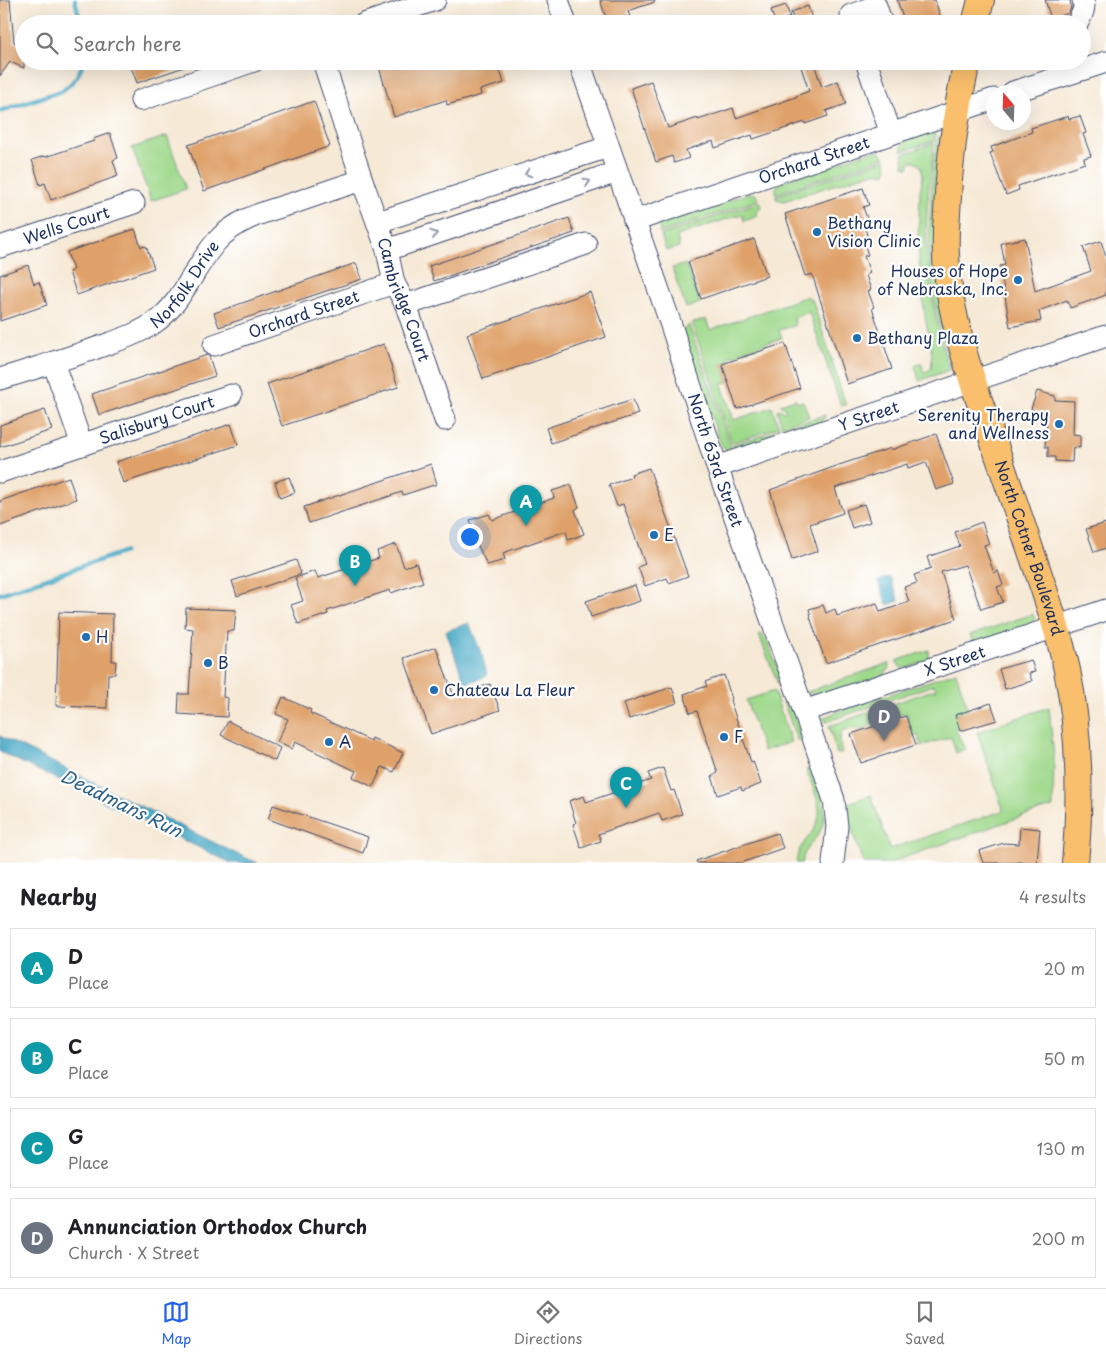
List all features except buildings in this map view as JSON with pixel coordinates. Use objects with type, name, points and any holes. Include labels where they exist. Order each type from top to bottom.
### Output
[{"type":"main road","points":[[977,15],[981,0]]},
{"type":"main road","name":"North Cotner Boulevard","points":[[965,70],[957,111],[947,200],[946,259],[948,286],[959,338],[1050,608],[1067,670],[1076,735],[1079,799],[1078,832],[1074,863]]},
{"type":"street","points":[[391,15],[435,0]]},
{"type":"street","points":[[558,0],[563,15]]},
{"type":"street","points":[[1082,15],[1085,3],[1083,0]]},
{"type":"street","points":[[850,13],[876,6],[879,15]]},
{"type":"street","points":[[1091,67],[1106,62]]},
{"type":"street","points":[[141,100],[228,70]]},
{"type":"street","name":"Cambridge Court","points":[[326,70],[387,250],[394,283],[406,305],[444,420]]},
{"type":"street","name":"North 63rd Street","points":[[582,70],[834,800],[837,826],[833,863]]},
{"type":"street","points":[[869,70],[891,134]]},
{"type":"street","points":[[1031,86],[1081,70]]},
{"type":"street","name":"Orchard Street","points":[[634,221],[986,102]]},
{"type":"street","points":[[378,222],[608,146]]},
{"type":"street","points":[[387,250],[617,172]]},
{"type":"street","name":"Norfolk Drive","points":[[0,379],[144,330],[156,322],[179,297],[212,247],[230,229],[251,217],[362,180]]},
{"type":"street","name":"Wells Court","points":[[0,247],[134,203]]},
{"type":"street","points":[[406,305],[586,244]]},
{"type":"street","name":"Orchard Street","points":[[214,345],[394,283]]},
{"type":"street","name":"Y Street","points":[[718,467],[1106,336]]},
{"type":"street","name":"Salisbury Court","points":[[54,362],[82,445]]},
{"type":"street","name":"Salisbury Court","points":[[0,472],[231,395]]},
{"type":"street","name":"X Street","points":[[804,711],[1106,610]]},
{"type":"green space","points":[[930,132],[935,133],[935,141],[902,151],[905,140]]},
{"type":"green space","points":[[167,136],[186,189],[151,201],[132,148]]},
{"type":"green space","points":[[939,136],[941,140],[953,369],[938,318],[930,269],[931,196],[935,153]]},
{"type":"green space","points":[[934,143],[926,231],[927,252],[931,292],[949,370],[919,381],[916,364],[922,364],[925,372],[931,369],[932,360],[920,277],[918,239],[920,191],[923,175],[921,166],[915,161],[911,161],[909,168],[904,166],[903,154]]},
{"type":"green space","points":[[875,150],[882,153],[885,157],[776,194],[776,188],[780,182]]},
{"type":"green space","points":[[886,159],[887,172],[885,174],[874,172],[784,201],[776,199],[776,196]]},
{"type":"green space","points":[[749,193],[755,194],[759,200],[660,233],[659,225],[661,223]]},
{"type":"green space","points":[[760,202],[761,209],[756,211],[758,216],[744,221],[742,214],[677,236],[679,247],[666,251],[661,235]]},
{"type":"green space","points":[[686,264],[700,303],[686,308],[672,268]]},
{"type":"green space","points":[[808,296],[810,300],[812,299],[846,405],[841,406],[809,312],[794,318],[794,326],[779,330],[782,338],[740,352],[736,356],[731,356],[729,361],[722,364],[728,382],[722,385],[734,420],[772,407],[779,427],[732,443],[692,323],[706,319],[710,330]]},
{"type":"green space","points":[[689,325],[731,446],[730,451],[721,445],[683,331]]},
{"type":"green space","points":[[796,399],[797,403],[803,401],[809,417],[782,426],[777,410],[779,409],[784,412],[786,410],[780,404]]},
{"type":"green space","points":[[825,415],[819,423],[736,451],[733,445]]},
{"type":"green space","points":[[1033,614],[1034,620],[1031,624],[974,644],[970,635]]},
{"type":"green space","points":[[761,634],[766,638],[784,685],[779,687],[759,635]]},
{"type":"green space","points":[[929,650],[929,660],[902,669],[896,661]]},
{"type":"green space","points":[[889,663],[889,670],[885,672],[885,675],[818,697],[807,692]]},
{"type":"green space","points":[[956,672],[968,709],[955,715],[959,727],[955,728],[965,749],[956,753],[951,737],[921,746],[918,735],[913,737],[906,713],[861,729],[843,730],[840,741],[842,753],[837,754],[829,726],[936,689],[934,685],[826,722],[823,718]]},
{"type":"green space","points":[[785,688],[802,739],[797,740],[779,690]]},
{"type":"green space","points":[[774,691],[791,742],[763,751],[746,700]]},
{"type":"green space","points":[[1049,707],[1054,758],[1053,807],[892,863],[863,863],[844,806],[845,804],[871,795],[890,849],[1002,811],[1003,809],[977,732]]},
{"type":"green space","points":[[812,768],[823,798],[823,821],[819,834],[807,849],[802,863],[796,863],[800,848],[814,829],[819,815],[815,792],[806,770]]},
{"type":"water","points":[[890,577],[899,601],[887,605],[878,581]]},
{"type":"water","points":[[469,623],[482,655],[487,676],[465,684],[446,631]]},
{"type":"water","name":"Deadmans Run","points":[[0,736],[258,863],[231,863],[0,752]]},
{"type":"waterway","points":[[75,0],[79,15]]},
{"type":"waterway","points":[[0,111],[61,91],[75,79],[80,70]]},
{"type":"waterway","points":[[0,594],[124,552]]},
{"type":"place","name":"Bethany Vision Clinic","points":[[817,232]]},
{"type":"place","name":"Houses of Hope of Nebraska, Inc.","points":[[1018,280]]},
{"type":"place","name":"Bethany Plaza","points":[[857,338]]},
{"type":"place","name":"Serenity Therapy and Wellness","points":[[1059,424]]},
{"type":"place","name":"D","points":[[526,526]]},
{"type":"place","name":"E","points":[[654,535]]},
{"type":"place","name":"C","points":[[355,586]]},
{"type":"place","name":"H","points":[[86,637]]},
{"type":"place","name":"B","points":[[208,663]]},
{"type":"place","name":"Chateau La Fleur","points":[[434,690]]},
{"type":"place","name":"F","points":[[724,737]]},
{"type":"place","name":"Annunciation Orthodox Church","points":[[884,741]]},
{"type":"place","name":"A","points":[[329,742]]},
{"type":"place","name":"G","points":[[626,808]]}]
